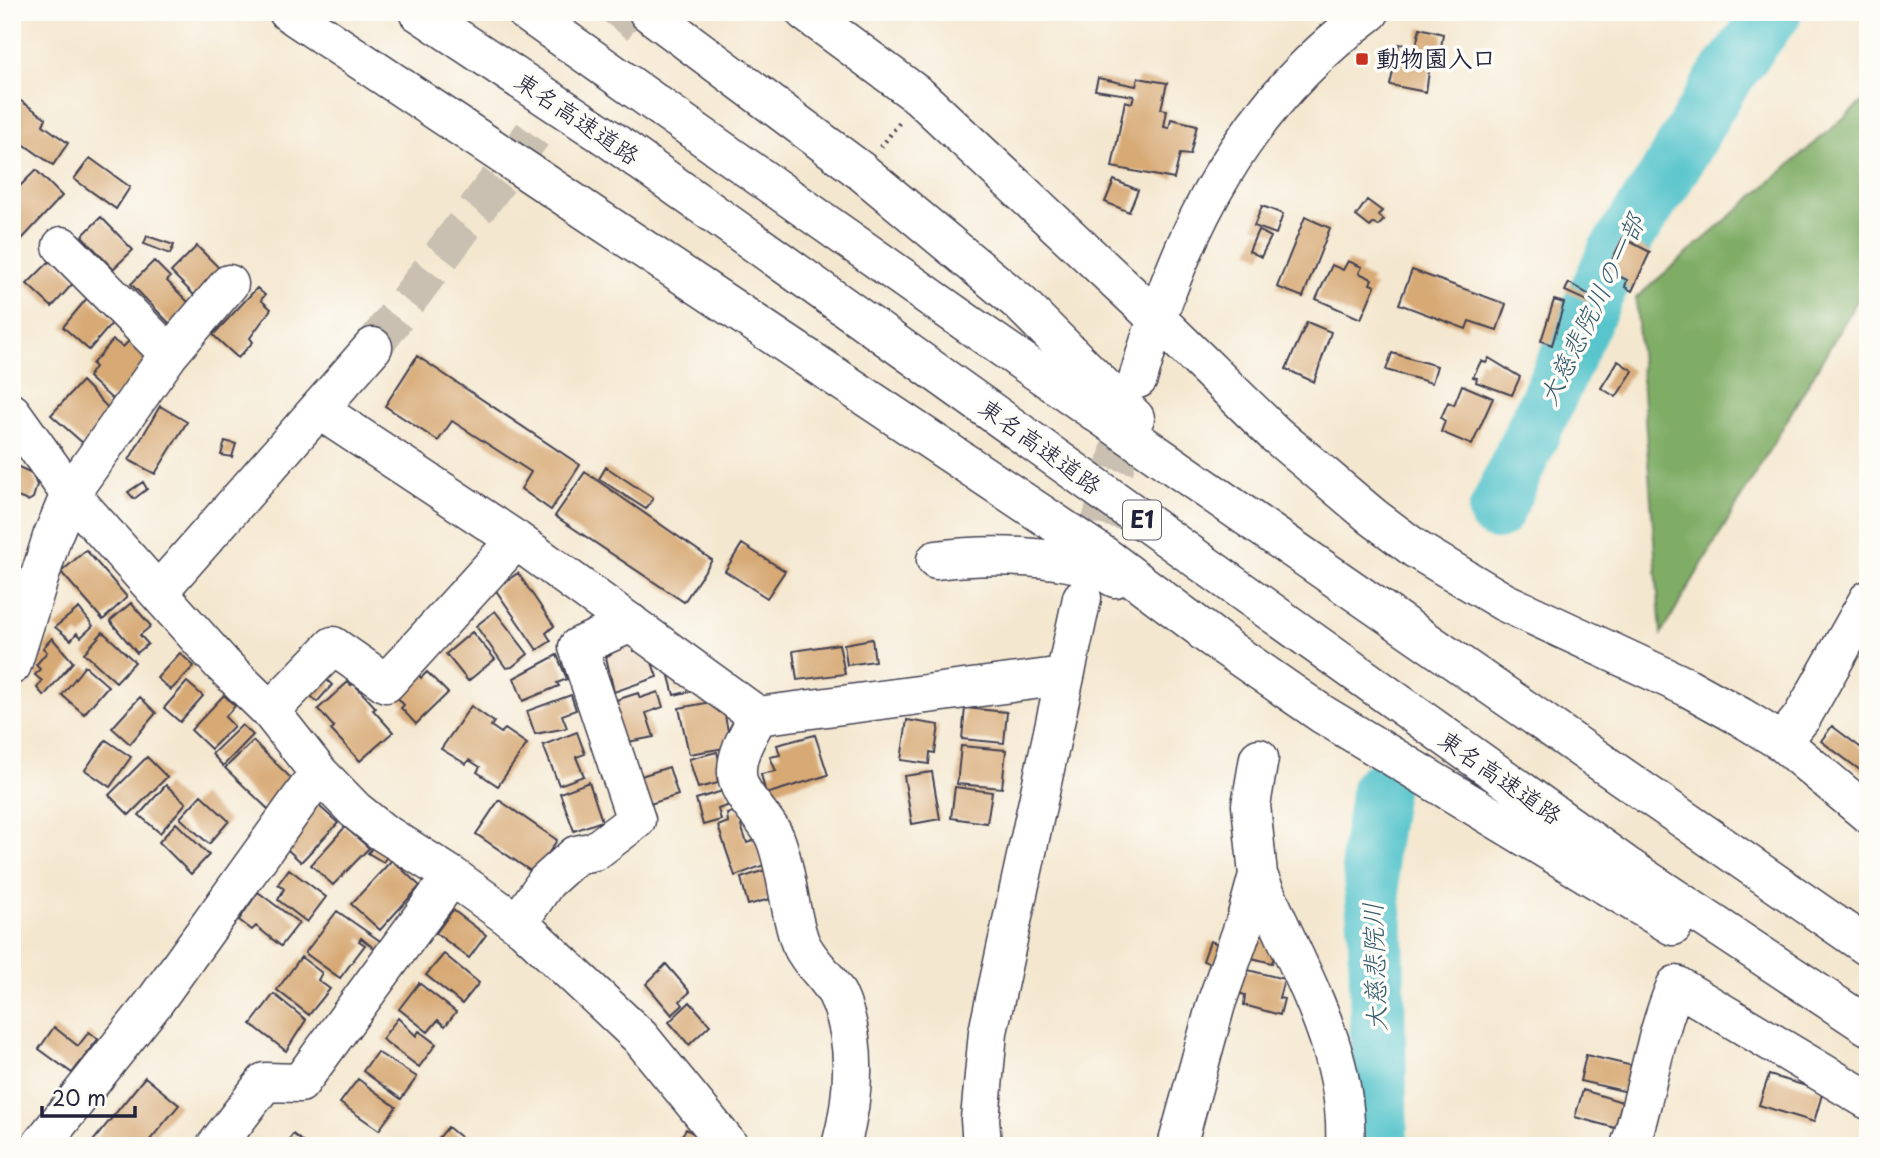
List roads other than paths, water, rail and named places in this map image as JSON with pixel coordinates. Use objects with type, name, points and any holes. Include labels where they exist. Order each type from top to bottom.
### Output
[{"type":"main road","points":[[288,12],[1103,555],[1226,647],[1322,714],[1600,883],[1868,1041]]},
{"type":"main road","name":"東名高速道路","points":[[418,12],[611,140],[1625,865],[1868,1026]]},
{"type":"main road","name":"E1","points":[[526,12],[1205,488],[1868,947]]},
{"type":"main road","points":[[649,12],[861,172],[1020,303],[1205,488]]},
{"type":"main road","points":[[805,12],[919,96],[1316,472],[1417,550],[1504,602],[1687,687],[1782,742],[1868,814]]},
{"type":"main road","points":[[1138,379],[1155,317],[1195,219],[1221,175],[1283,92],[1325,46],[1370,12]]},
{"type":"main road","points":[[62,246],[169,354]]},
{"type":"main road","points":[[12,665],[52,537],[70,494],[169,354],[229,284]]},
{"type":"main road","points":[[158,592],[373,347]]},
{"type":"main road","points":[[319,410],[516,540],[758,716],[1064,676]]},
{"type":"main road","points":[[12,413],[70,494],[222,664],[270,712],[319,773],[381,831],[452,876],[518,923],[640,1037],[729,1146]]},
{"type":"main road","points":[[270,712],[333,646],[386,682],[516,540]]},
{"type":"main road","points":[[936,560],[992,555],[1102,571],[1226,647]]},
{"type":"main road","points":[[982,1146],[982,1078],[988,1032],[1082,598]]},
{"type":"main road","points":[[1782,742],[1802,717],[1868,600]]},
{"type":"main road","points":[[518,923],[546,882],[576,855],[595,850],[636,820],[578,647],[631,623]]},
{"type":"main road","points":[[758,716],[743,747],[736,770],[740,788],[764,817],[776,840],[800,940],[808,959],[836,992],[845,1016],[853,1085],[841,1146]]},
{"type":"main road","points":[[1259,758],[1251,805],[1258,875],[1278,925],[1324,1021],[1344,1090],[1345,1146]]},
{"type":"main road","points":[[40,1146],[153,1004],[319,773]]},
{"type":"main road","points":[[1177,1146],[1216,1004],[1246,919],[1258,875]]},
{"type":"main road","points":[[216,1146],[265,1082],[300,1083],[452,876]]},
{"type":"main road","points":[[1630,1146],[1642,1108],[1658,1032],[1676,985],[1868,1100]]},
{"type":"waterway","name":"大慈悲院川の一部","points":[[1496,512],[1615,253],[1663,182],[1721,83],[1774,12]]},
{"type":"waterway","name":"大慈悲院川","points":[[1379,790],[1369,856],[1376,934],[1380,1146]]},
{"type":"tunnel","points":[[373,347],[624,12]]},
{"type":"tunnel","points":[[1086,580],[1132,401]]},
{"type":"place","name":"動物園入口","points":[[1362,59]]}]
